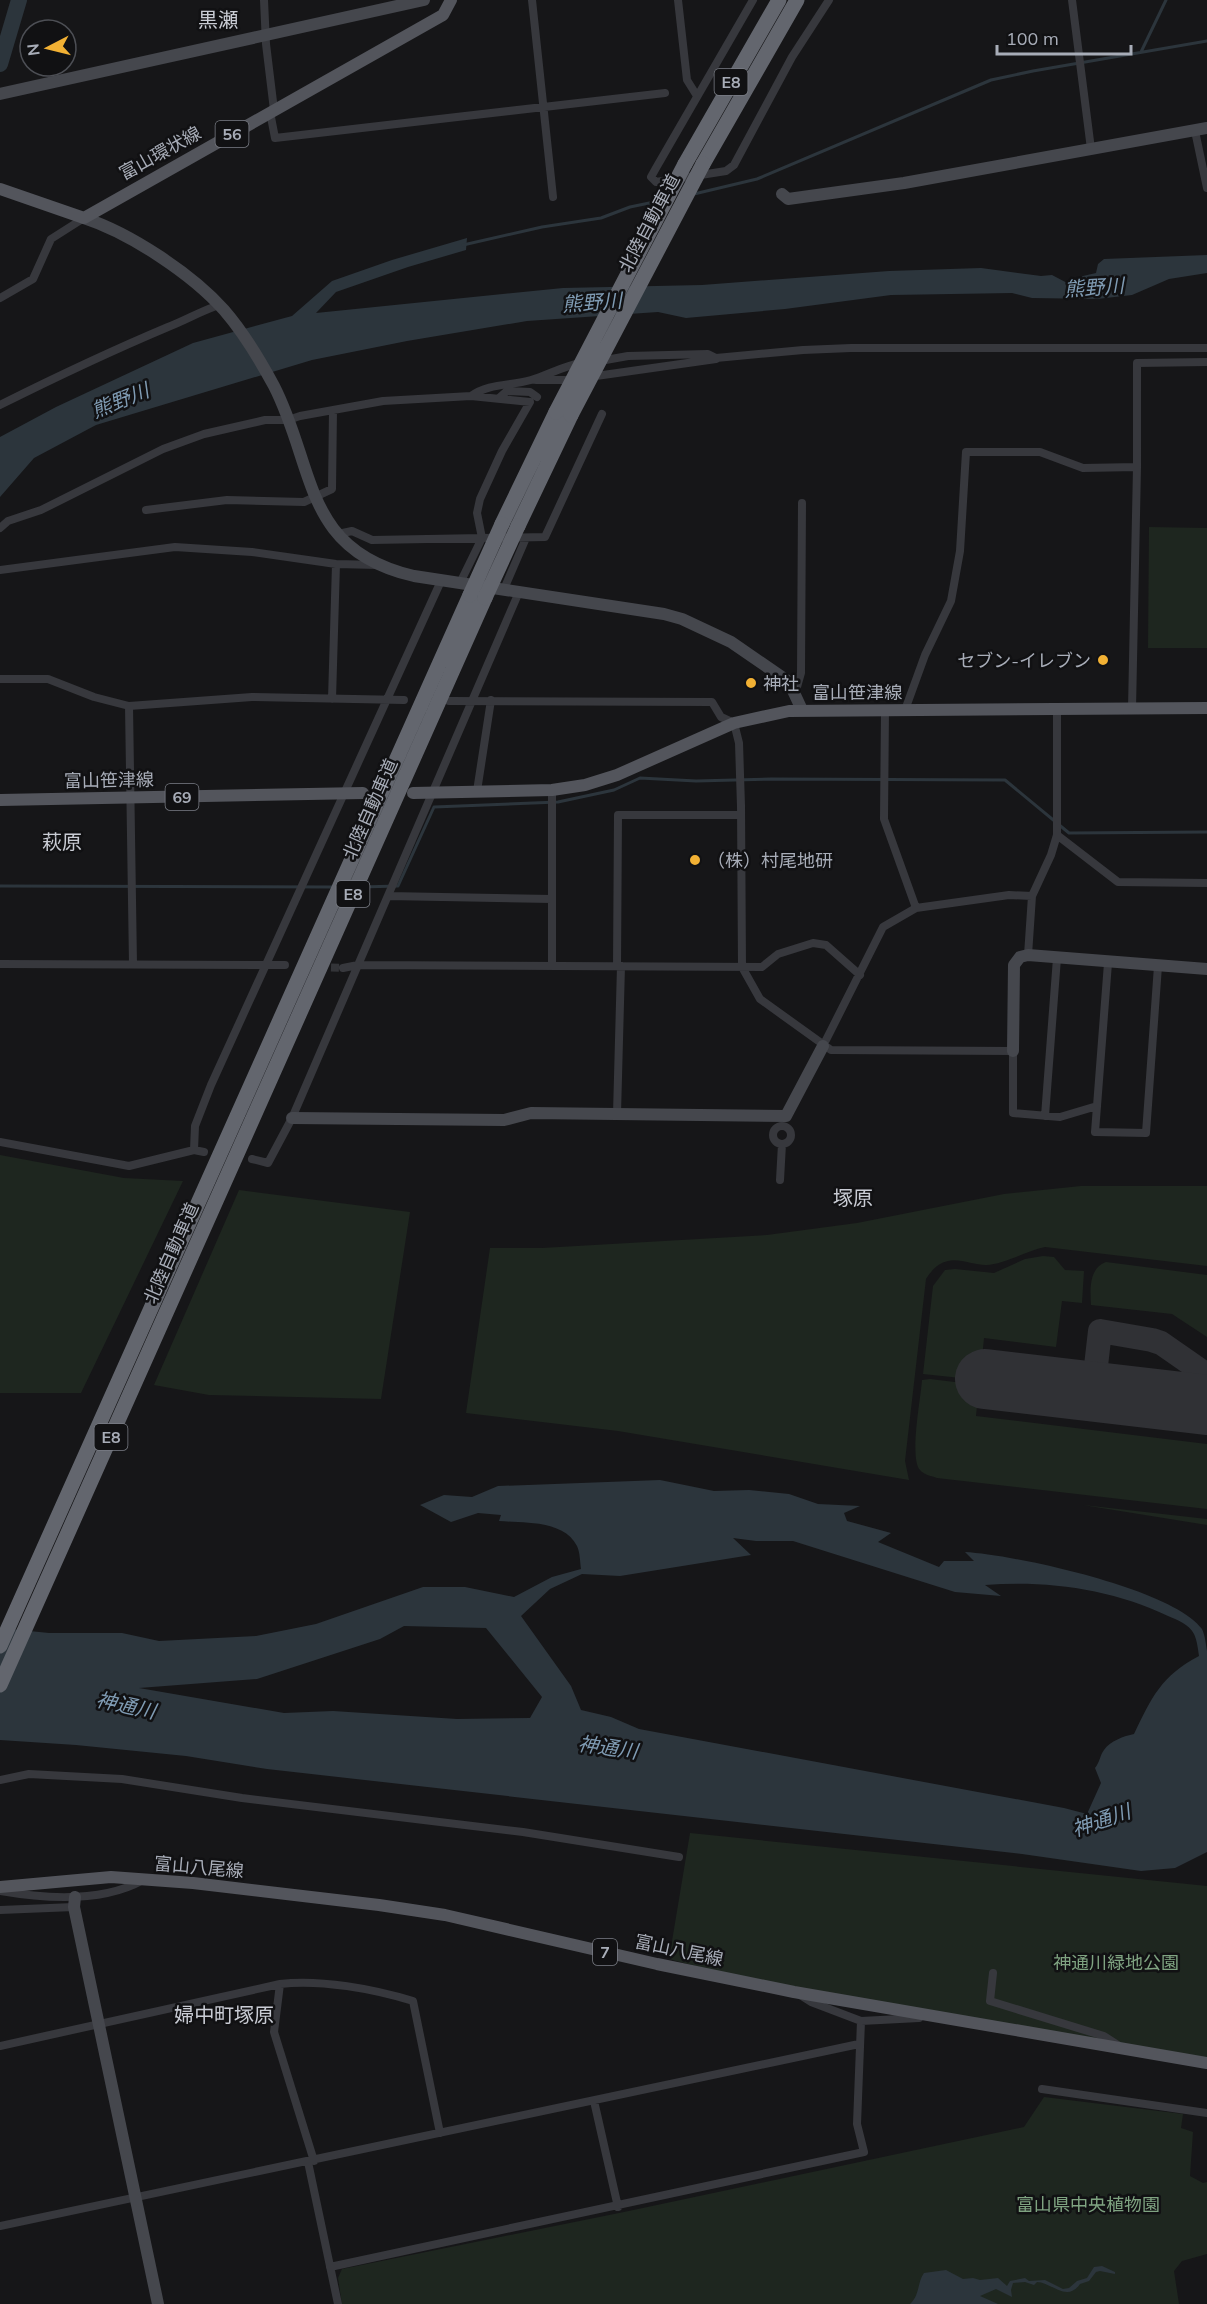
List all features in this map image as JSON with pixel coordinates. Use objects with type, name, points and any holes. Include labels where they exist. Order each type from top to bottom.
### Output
[{"type":"highway","name":"北陸自動車道","points":[[0,1684],[485,598],[522,532],[564,414],[685,164],[779,0]]},
{"type":"highway","name":"北陸自動車道","points":[[0,1646],[205,1186],[465,589],[796,0]]},
{"type":"main road","name":"富山環状線","points":[[84,218],[443,15],[450,0]]},
{"type":"main road","points":[[0,189],[84,218]]},
{"type":"main road","name":"富山笹津線","points":[[413,793],[552,790],[585,785],[617,775],[734,723],[760,716],[802,710],[1207,708]]},
{"type":"main road","name":"富山笹津線","points":[[0,800],[363,794]]},
{"type":"main road","name":"富山八尾線","points":[[0,1889],[88,1877],[144,1880],[277,1892],[445,1915],[657,1964],[794,1992],[1207,2062]]},
{"type":"street","points":[[264,0],[275,138],[665,93]]},
{"type":"street","points":[[0,94],[424,0]]},
{"type":"street","points":[[532,0],[553,197]]},
{"type":"street","points":[[678,0],[687,80],[697,96]]},
{"type":"street","points":[[753,0],[651,177],[656,182],[726,171],[734,165],[792,57],[829,0]]},
{"type":"street","points":[[1072,0],[1091,149]]},
{"type":"street","points":[[782,194],[788,199],[815,197],[1201,130],[1207,188]]},
{"type":"street","points":[[0,298],[33,279],[51,239],[84,218],[146,248],[186,276],[221,307],[261,363],[287,418],[314,496],[328,521],[345,542],[378,565],[390,570],[441,581],[465,589],[504,589],[664,614],[682,619],[731,642],[789,682],[802,710]]},
{"type":"street","points":[[0,405],[93,359],[181,322],[197,312],[221,307]]},
{"type":"street","points":[[471,396],[481,388],[530,380],[578,380],[614,372],[716,358],[803,350],[1207,348]]},
{"type":"street","points":[[530,380],[567,366],[628,356],[708,354],[716,358]]},
{"type":"street","points":[[1132,709],[1137,363],[1207,362]]},
{"type":"street","points":[[499,398],[507,391],[530,392],[537,397]]},
{"type":"street","points":[[0,528],[8,521],[41,510],[163,449],[204,434],[265,420],[383,401],[471,396],[530,402],[502,451],[480,499],[477,513],[482,538],[465,589]]},
{"type":"street","points":[[146,510],[227,500],[304,502],[332,489],[333,410]]},
{"type":"street","points":[[338,534],[352,531],[372,540],[482,538],[522,532],[545,537],[602,414]]},
{"type":"street","points":[[905,710],[925,655],[951,601],[960,551],[966,452],[1040,452],[1083,468],[1137,467]]},
{"type":"street","points":[[795,694],[801,674],[802,503]]},
{"type":"street","points":[[504,589],[522,532]]},
{"type":"street","points":[[0,570],[175,547],[252,552],[336,564],[378,565]]},
{"type":"street","points":[[332,699],[336,564]]},
{"type":"street","points":[[194,1150],[195,1125],[211,1085],[441,581]]},
{"type":"street","points":[[252,1159],[268,1163],[292,1118],[519,592]]},
{"type":"street","points":[[0,679],[48,679],[94,697],[129,706],[252,697],[404,700]]},
{"type":"street","points":[[477,791],[491,700]]},
{"type":"street","points":[[449,701],[712,702],[721,717],[734,723],[739,743],[742,967],[760,999],[831,1050],[1013,1052]]},
{"type":"street","points":[[129,706],[133,964]]},
{"type":"street","points":[[1028,955],[1032,896],[1051,855],[1057,835],[1057,709]]},
{"type":"street","points":[[885,710],[884,819],[916,908]]},
{"type":"street","points":[[552,790],[552,966]]},
{"type":"street","points":[[617,1114],[618,815],[741,815]]},
{"type":"street","points":[[1057,835],[1118,882],[1207,883]]},
{"type":"street","points":[[780,1180],[782,1144],[774,1140],[772,1134],[786,1116],[883,927],[916,908],[1008,895],[1032,896]]},
{"type":"street","points":[[388,896],[552,899]]},
{"type":"street","points":[[342,968],[358,965],[762,967],[778,954],[813,943],[826,945],[860,975]]},
{"type":"street","points":[[1097,1106],[1060,1117],[1013,1113],[1014,965],[1020,957],[1028,955],[1207,969]]},
{"type":"street","points":[[1045,1116],[1057,958]]},
{"type":"street","points":[[1108,963],[1095,1132],[1146,1133],[1158,966]]},
{"type":"street","points":[[0,964],[285,965]]},
{"type":"street","points":[[292,1118],[504,1120],[531,1113],[782,1121]]},
{"type":"street","points":[[0,1142],[129,1166],[194,1150],[204,1152]]},
{"type":"street","points":[[0,1780],[29,1774],[122,1779],[242,1798],[523,1832],[679,1857]]},
{"type":"street","points":[[0,1910],[74,1902],[126,1889],[144,1880]]},
{"type":"street","points":[[0,1889],[20,1895],[74,1902]]},
{"type":"street","points":[[74,1902],[159,2304]]},
{"type":"street","points":[[993,1973],[990,2001],[1104,2036],[1124,2048]]},
{"type":"street","points":[[0,2046],[280,1984],[302,1981],[358,1989],[413,2001],[440,2133]]},
{"type":"street","points":[[280,1984],[274,2032],[311,2162],[338,2304]]},
{"type":"street","points":[[794,1992],[811,2002],[861,2021],[932,2017]]},
{"type":"street","points":[[330,2267],[618,2207],[864,2152],[857,2124],[861,2021]]},
{"type":"street","points":[[0,2226],[311,2162],[859,2044]]},
{"type":"street","points":[[1042,2089],[1207,2113]]},
{"type":"street","points":[[594,2101],[618,2207]]},
{"type":"green space","points":[[1149,527],[1207,528],[1207,648],[1148,648]]},
{"type":"green space","points":[[0,1155],[124,1178],[183,1181],[81,1393],[0,1393]]},
{"type":"green space","points":[[1081,1186],[1207,1186],[1207,1266],[1045,1247],[993,1264],[981,1265],[952,1260],[938,1265],[926,1279],[905,1461],[909,1480],[618,1431],[466,1413],[490,1248],[542,1248],[767,1235],[857,1223],[1004,1194]]},
{"type":"green space","points":[[239,1190],[410,1212],[381,1399],[209,1395],[154,1385]]},
{"type":"green space","points":[[1054,1257],[1065,1270],[1084,1271],[1082,1303],[1062,1301],[1056,1347],[984,1338],[980,1380],[923,1374],[933,1286],[945,1270],[994,1273],[1025,1259]]},
{"type":"green space","points":[[1106,1262],[1207,1275],[1207,1337],[1172,1314],[1091,1305],[1091,1286],[1094,1274],[1100,1265]]},
{"type":"green space","points":[[922,1380],[979,1385],[976,1416],[1207,1444],[1207,1509],[937,1478],[926,1474],[920,1470],[917,1463],[916,1441]]},
{"type":"green space","points":[[1083,1505],[1207,1519],[1207,1525]]},
{"type":"green space","name":"神通川緑地公園","points":[[690,1833],[1207,1886],[1207,2063],[794,1992],[669,1959]]},
{"type":"green space","name":"富山県中央植物園","points":[[1044,2097],[1183,2114],[1181,2128],[1193,2132],[1190,2176],[1203,2183],[1207,2182],[1207,2254],[1182,2261],[1174,2271],[1179,2304],[342,2304],[338,2278],[342,2269],[1024,2127]]},
{"type":"water","name":"熊野川","points":[[467,238],[466,250],[336,292],[316,313],[563,288],[702,285],[889,271],[981,268],[1041,276],[1052,275],[1071,285],[1083,276],[1096,273],[1098,264],[1104,259],[1207,255],[1207,273],[1169,279],[1132,295],[1097,299],[1032,298],[1012,293],[891,295],[785,309],[686,318],[658,312],[527,321],[407,341],[312,360],[96,425],[34,458],[0,497],[0,437],[56,407],[193,343],[292,316],[332,281]]},
{"type":"water","name":"神通川","points":[[660,1480],[714,1491],[749,1490],[789,1494],[818,1504],[860,1506],[844,1513],[847,1521],[891,1533],[878,1542],[939,1567],[944,1561],[974,1561],[965,1552],[1019,1560],[1055,1567],[1128,1588],[1186,1614],[1202,1629],[1207,1651],[1207,1852],[1175,1868],[1141,1871],[1022,1854],[267,1769],[186,1756],[0,1740],[0,1628],[49,1633],[122,1633],[159,1641],[256,1636],[316,1624],[423,1587],[465,1587],[514,1597],[552,1577],[581,1569],[577,1546],[563,1531],[553,1527],[499,1521],[501,1515],[478,1513],[451,1522],[420,1505],[444,1495],[472,1497],[498,1486]],"holes":[[[733,1538],[756,1541],[793,1541],[955,1592],[1001,1596],[985,1585],[1032,1584],[1079,1588],[1102,1593],[1147,1607],[1186,1625],[1195,1636],[1199,1656],[1175,1671],[1166,1680],[1152,1698],[1134,1734],[1113,1742],[1104,1750],[1095,1768],[1101,1783],[1087,1814],[639,1729],[611,1717],[581,1710],[571,1686],[521,1616],[550,1589],[582,1574],[620,1576],[751,1555]],[[404,1626],[486,1628],[542,1697],[530,1718],[457,1719],[333,1711],[284,1713],[139,1688],[257,1679],[380,1639]]]},
{"type":"water","points":[[1102,2266],[1115,2274],[1096,2272],[1089,2281],[1080,2284],[1070,2292],[1064,2292],[1042,2283],[1037,2282],[1034,2285],[1025,2282],[1013,2283],[1012,2297],[996,2289],[980,2296],[998,2304],[910,2304],[924,2273],[946,2270],[963,2279],[998,2278],[1007,2286],[1010,2281],[1025,2278],[1029,2281],[1045,2280],[1063,2289],[1087,2278],[1094,2267]]},
{"type":"waterway","points":[[0,64],[19,0]]},
{"type":"waterway","points":[[1141,52],[1166,0]]},
{"type":"waterway","points":[[694,194],[757,179],[991,80],[1207,41]]},
{"type":"waterway","points":[[463,245],[542,227],[601,218],[630,207],[659,201]]},
{"type":"waterway","points":[[361,887],[398,886],[434,807],[558,802],[614,790],[640,778],[696,781],[1005,780],[1069,833],[1207,832]]},
{"type":"waterway","points":[[0,886],[334,887]]},
{"type":"taxiway","points":[[1093,1392],[1100,1331],[1161,1343],[1207,1375]]},
{"type":"runway","points":[[985,1379],[1207,1405]]},
{"type":"tunnel","points":[[319,967],[343,968]]},
{"type":"place","name":"セブン-イレブン","points":[[1103,660]]},
{"type":"place","name":"神社","points":[[751,683]]},
{"type":"place","name":"（株）村尾地研","points":[[695,860]]},
{"type":"district","name":"黒瀬","points":[[218,19]]},
{"type":"district","name":"萩原","points":[[62,841]]},
{"type":"district","name":"塚原","points":[[853,1197]]},
{"type":"district","name":"婦中町塚原","points":[[224,2014]]}]
